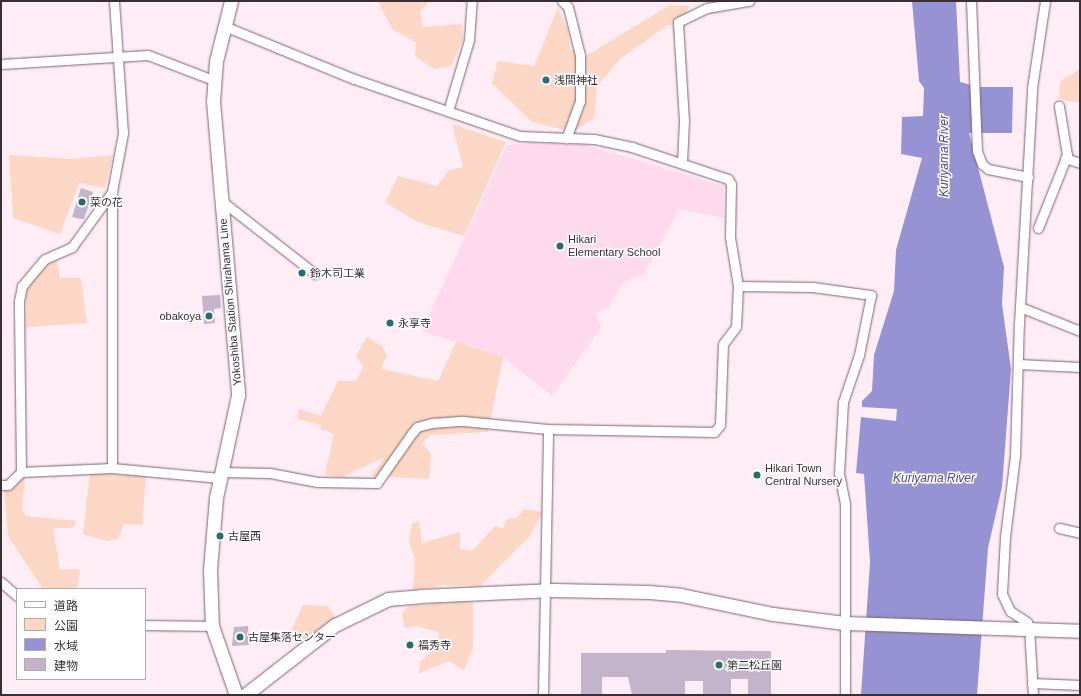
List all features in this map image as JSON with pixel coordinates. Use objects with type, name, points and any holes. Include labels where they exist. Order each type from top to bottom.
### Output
[{"type":"street","points":[[112,468],[112,192],[123,133],[116,56],[114,1]]},
{"type":"street","name":"Yokoshiba Station Shirahama Line","points":[[232,1],[224,26],[213,80],[238,395],[220,475],[210,570],[212,626],[236,695]]},
{"type":"street","points":[[448,111],[469,40],[472,1]]},
{"type":"street","points":[[562,1],[568,7],[580,55],[580,101],[566,139]]},
{"type":"street","points":[[682,163],[684,121],[678,22],[707,8],[749,1]]},
{"type":"street","points":[[971,1],[977,151],[982,164],[988,169],[1028,177]]},
{"type":"street","points":[[1033,695],[1029,627],[1027,622],[1010,612],[1002,594],[1004,537],[1016,455],[1020,307],[1032,88],[1045,1]]},
{"type":"street","points":[[1,486],[8,485],[21,472],[112,468],[220,475],[270,473],[317,482],[377,484],[417,427],[463,421],[548,429],[714,432],[720,425],[723,344],[736,327],[738,286],[730,237],[732,184],[728,179],[682,163],[601,140],[520,136],[354,79],[224,26]]},
{"type":"street","points":[[1,64],[148,55],[213,80]]},
{"type":"street","points":[[1038,228],[1065,158],[1060,106]]},
{"type":"street","points":[[1065,158],[1080,163]]},
{"type":"street","points":[[21,472],[19,301],[22,286],[45,259],[72,247],[112,192]]},
{"type":"street","points":[[222,202],[315,274]]},
{"type":"street","points":[[738,286],[813,288],[871,295],[859,355],[843,402],[839,473],[845,504],[845,695]]},
{"type":"street","points":[[1020,307],[1080,331]]},
{"type":"street","points":[[1018,364],[1080,367]]},
{"type":"street","points":[[544,695],[544,590],[548,429]]},
{"type":"street","points":[[1059,528],[1080,533]]},
{"type":"street","points":[[1,582],[16,595]]},
{"type":"street","points":[[245,695],[335,625],[388,600],[544,590],[682,595],[773,614],[844,622],[1029,627],[1080,630]]},
{"type":"street","points":[[146,625],[212,626]]},
{"type":"street","points":[[1032,683],[1080,685]]},
{"type":"shaded area","name":"Hikari Elementary School","points":[[536,143],[586,145],[724,186],[724,218],[679,209],[644,274],[622,283],[608,309],[596,312],[601,328],[552,396],[503,357],[422,331],[507,145]]},
{"type":"green space","points":[[378,1],[429,1],[420,11],[423,27],[462,24],[463,40],[451,66],[434,69],[415,56],[416,43],[392,29]]},
{"type":"green space","points":[[670,5],[690,6],[679,26],[668,25],[621,58],[597,86],[594,118],[573,132],[532,122],[492,83],[498,61],[534,66],[558,8],[568,31],[570,49],[586,56]]},
{"type":"green space","points":[[1080,69],[1080,103],[1059,99],[1060,82]]},
{"type":"green space","points":[[452,124],[506,142],[464,236],[417,222],[385,202],[398,176],[437,186],[449,170],[463,167]]},
{"type":"green space","points":[[9,155],[72,159],[113,155],[105,188],[79,183],[60,234],[13,218]]},
{"type":"green space","points":[[56,256],[60,278],[81,278],[87,323],[26,327],[26,291],[41,269]]},
{"type":"green space","points":[[367,337],[382,346],[387,355],[381,369],[438,381],[456,342],[503,357],[488,432],[430,435],[422,443],[431,454],[429,479],[371,476],[385,457],[342,477],[325,475],[334,434],[320,429],[321,425],[297,419],[299,409],[321,416],[338,381],[356,381],[363,367],[356,356]]},
{"type":"green space","points":[[90,473],[146,476],[142,525],[124,524],[118,539],[107,541],[83,534]]},
{"type":"green space","points":[[25,476],[22,511],[27,516],[76,521],[73,528],[53,528],[60,570],[80,569],[77,588],[42,588],[8,536],[4,490]]},
{"type":"green space","points":[[524,509],[543,512],[529,537],[480,586],[446,585],[413,590],[415,559],[409,542],[412,524],[419,521],[422,543],[460,532],[460,549],[472,551],[495,526],[503,528],[507,519],[517,518]]},
{"type":"green space","points":[[473,600],[473,648],[464,670],[449,661],[419,673],[420,662],[434,649],[440,633],[416,626],[404,628],[402,613],[409,606]]},
{"type":"green space","points":[[303,605],[328,606],[335,618],[298,644],[292,629]]},
{"type":"water","name":"Kuriyama River","points":[[912,1],[956,1],[960,82],[978,87],[1013,87],[1012,133],[969,133],[1004,267],[1002,304],[1011,369],[1002,487],[988,548],[977,695],[861,695],[870,562],[864,474],[856,473],[861,417],[896,421],[897,409],[862,407],[862,401],[872,391],[874,355],[894,291],[896,250],[922,158],[901,154],[902,117],[923,116],[924,88],[919,81]]},
{"type":"building","name":"菜の花","points":[[81,188],[93,192],[84,219],[72,217]]},
{"type":"building","name":"obakoya","points":[[220,295],[221,308],[214,309],[215,323],[204,324],[202,296]]},
{"type":"building","name":"古屋集落センター","points":[[248,626],[249,645],[232,646],[234,627]]},
{"type":"building","points":[[666,650],[771,651],[771,695],[748,695],[748,679],[731,679],[731,695],[703,695],[703,681],[685,681],[685,695],[632,695],[628,677],[602,677],[602,695],[581,695],[581,653],[666,653]]},
{"type":"place","name":"浅間神社","points":[[546,80]]},
{"type":"place","name":"菜の花","points":[[82,202]]},
{"type":"place","name":"Hikari Elementary School","points":[[560,246]]},
{"type":"place","name":"鈴木司工業","points":[[302,273]]},
{"type":"place","name":"obakoya","points":[[209,316]]},
{"type":"place","name":"永享寺","points":[[390,323]]},
{"type":"place","name":"Hikari Town Central Nursery","points":[[757,475]]},
{"type":"place","name":"古屋西","points":[[220,536]]},
{"type":"place","name":"古屋集落センター","points":[[240,637]]},
{"type":"place","name":"福秀寺","points":[[410,645]]},
{"type":"place","name":"第二松丘園","points":[[719,665]]}]
